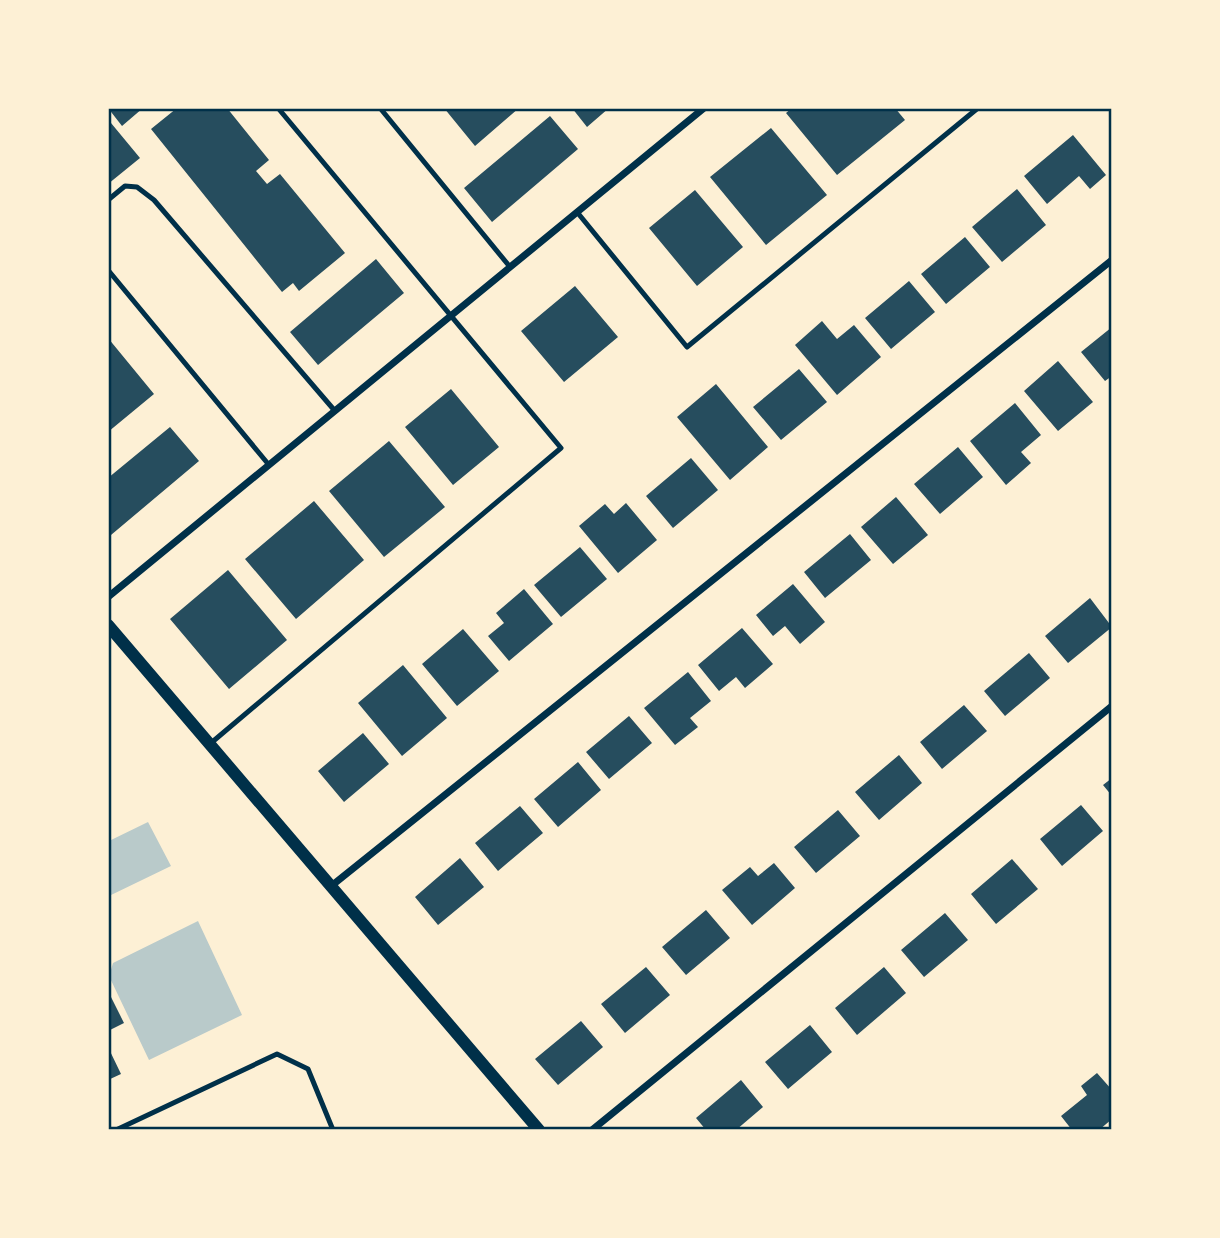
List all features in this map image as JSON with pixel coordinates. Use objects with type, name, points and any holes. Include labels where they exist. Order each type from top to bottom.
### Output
[{"type":"street","points":[[108,597],[699,110]]},
{"type":"street","points":[[330,887],[1111,260]]},
{"type":"street","points":[[108,625],[539,1129]]},
{"type":"street","points":[[592,1129],[1111,706]]},
{"type":"lane","points":[[209,744],[561,449],[278,108]]},
{"type":"lane","points":[[380,108],[510,267]]},
{"type":"lane","points":[[577,212],[687,347],[978,108]]},
{"type":"lane","points":[[108,200],[125,187],[137,187],[154,200],[335,411]]},
{"type":"lane","points":[[108,270],[270,465]]},
{"type":"lane","points":[[116,1129],[277,1054],[308,1069],[333,1129]]},
{"type":"shaded area","points":[[148,822],[171,866],[109,896],[109,841]]},
{"type":"shaded area","points":[[198,921],[242,1015],[149,1060],[109,976],[113,963]]},
{"type":"building","points":[[108,108],[143,108],[122,126]]},
{"type":"building","points":[[177,108],[227,108],[269,160],[256,171],[267,184],[280,174],[345,253],[299,291],[293,283],[282,292],[151,129]]},
{"type":"building","points":[[444,108],[519,108],[475,146]]},
{"type":"building","points":[[572,108],[609,108],[587,127]]},
{"type":"building","points":[[792,108],[895,108],[905,120],[837,175],[786,113]]},
{"type":"building","points":[[550,116],[578,149],[492,222],[464,188]]},
{"type":"building","points":[[111,123],[140,158],[108,184],[108,125]]},
{"type":"building","points":[[771,128],[827,195],[766,245],[710,177]]},
{"type":"building","points":[[1073,135],[1106,175],[1090,189],[1079,176],[1047,204],[1024,176]]},
{"type":"building","points":[[1017,189],[1046,225],[1002,262],[972,227]]},
{"type":"building","points":[[695,190],[743,247],[697,286],[649,228]]},
{"type":"building","points":[[965,237],[990,267],[946,304],[921,274]]},
{"type":"building","points":[[376,259],[404,293],[318,365],[290,332]]},
{"type":"building","points":[[909,281],[935,312],[891,349],[865,318]]},
{"type":"building","points":[[575,286],[618,337],[564,382],[521,331]]},
{"type":"building","points":[[822,321],[837,339],[854,325],[881,357],[837,395],[795,345]]},
{"type":"building","points":[[1112,327],[1112,376],[1105,381],[1081,352]]},
{"type":"building","points":[[108,338],[154,394],[108,432]]},
{"type":"building","points":[[1058,361],[1093,402],[1058,431],[1024,391]]},
{"type":"building","points":[[799,369],[827,402],[781,440],[753,407]]},
{"type":"building","points":[[716,384],[768,447],[730,480],[677,417]]},
{"type":"building","points":[[451,389],[499,447],[453,485],[405,427]]},
{"type":"building","points":[[1015,403],[1041,435],[1021,452],[1031,463],[1006,485],[970,441]]},
{"type":"building","points":[[170,427],[199,461],[111,535],[108,532],[108,478]]},
{"type":"building","points":[[389,441],[445,507],[384,557],[329,491]]},
{"type":"building","points":[[958,447],[983,477],[940,514],[914,484]]},
{"type":"building","points":[[691,458],[718,490],[673,528],[646,496]]},
{"type":"building","points":[[896,497],[928,535],[893,564],[861,527]]},
{"type":"building","points":[[314,501],[364,560],[296,619],[245,559]]},
{"type":"building","points":[[626,503],[657,540],[618,573],[579,526],[605,504],[614,514]]},
{"type":"building","points":[[850,534],[871,560],[825,598],[804,572]]},
{"type":"building","points":[[580,547],[607,579],[561,617],[534,585]]},
{"type":"building","points":[[228,570],[287,640],[229,689],[170,619]]},
{"type":"building","points":[[793,584],[825,622],[800,644],[785,626],[773,636],[756,615]]},
{"type":"building","points":[[524,589],[553,624],[509,661],[488,636],[504,623],[496,613]]},
{"type":"building","points":[[1090,598],[1112,627],[1068,663],[1045,636]]},
{"type":"building","points":[[742,628],[773,664],[745,688],[736,677],[719,691],[698,665]]},
{"type":"building","points":[[463,629],[499,671],[457,706],[422,664]]},
{"type":"building","points":[[1029,653],[1050,678],[1005,716],[984,691]]},
{"type":"building","points":[[403,665],[447,718],[402,756],[358,703]]},
{"type":"building","points":[[688,672],[711,701],[690,718],[698,727],[675,745],[644,708]]},
{"type":"building","points":[[964,705],[987,731],[942,769],[920,742]]},
{"type":"building","points":[[629,716],[652,743],[609,779],[586,752]]},
{"type":"building","points":[[363,733],[389,764],[344,802],[318,771]]},
{"type":"building","points":[[899,755],[922,783],[879,820],[855,792]]},
{"type":"building","points":[[578,762],[601,790],[558,827],[534,799]]},
{"type":"building","points":[[1112,778],[1112,796],[1103,785]]},
{"type":"building","points":[[1081,805],[1103,831],[1062,866],[1040,839]]},
{"type":"building","points":[[520,806],[543,833],[498,871],[475,843]]},
{"type":"building","points":[[838,810],[860,836],[816,873],[794,847]]},
{"type":"building","points":[[460,858],[484,887],[438,925],[415,897]]},
{"type":"building","points":[[1012,859],[1038,889],[996,924],[971,894]]},
{"type":"building","points":[[774,863],[795,888],[752,925],[722,890],[750,867],[758,876]]},
{"type":"building","points":[[706,910],[730,938],[686,975],[662,947]]},
{"type":"building","points":[[945,913],[968,940],[924,977],[901,950]]},
{"type":"building","points":[[646,967],[670,995],[625,1033],[601,1004]]},
{"type":"building","points":[[884,967],[906,993],[857,1035],[835,1008]]},
{"type":"building","points":[[108,991],[124,1023],[108,1031]]},
{"type":"building","points":[[581,1021],[603,1047],[558,1085],[535,1059]]},
{"type":"building","points":[[810,1025],[832,1052],[788,1089],[765,1062]]},
{"type":"building","points":[[108,1047],[121,1074],[108,1080]]},
{"type":"building","points":[[1097,1073],[1112,1090],[1112,1119],[1099,1130],[1072,1130],[1061,1116],[1087,1095],[1081,1086]]},
{"type":"building","points":[[741,1080],[763,1107],[736,1130],[706,1130],[696,1118]]}]
